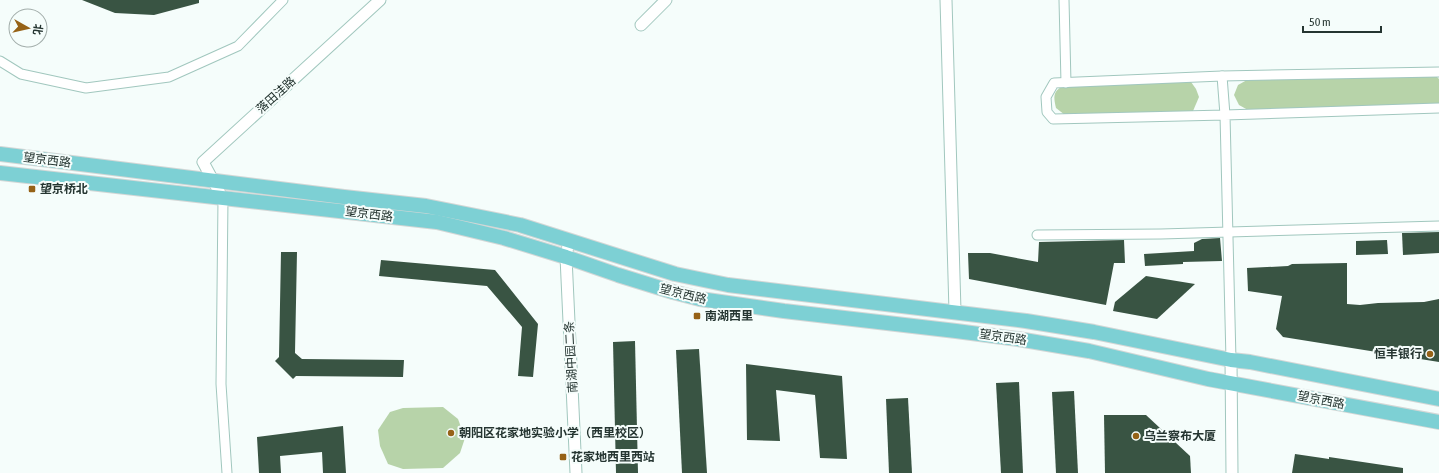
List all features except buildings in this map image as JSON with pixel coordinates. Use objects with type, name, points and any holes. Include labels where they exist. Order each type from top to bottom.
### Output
[{"type":"main road","name":"望京西路","points":[[0,154],[426,206],[520,225],[675,274],[728,285],[955,311],[1094,332],[1231,360],[1250,362],[1439,399]]},
{"type":"main road","name":"望京西路","points":[[0,173],[437,222],[504,238],[566,257],[618,276],[700,299],[746,306],[1018,339],[1089,352],[1208,379],[1439,422]]},
{"type":"street","points":[[0,61],[21,74],[86,88],[169,77],[238,46],[282,0]]},
{"type":"street","name":"落田洼路","points":[[223,199],[203,162],[380,0]]},
{"type":"street","points":[[641,25],[666,0]]},
{"type":"street","points":[[946,0],[955,311]]},
{"type":"street","points":[[1064,0],[1066,83]]},
{"type":"street","points":[[1439,72],[1222,76],[1054,83],[1046,96],[1047,112],[1053,119],[1439,108]]},
{"type":"street","points":[[1222,76],[1228,232],[1232,473]]},
{"type":"street","points":[[223,199],[221,384],[226,473]]},
{"type":"street","points":[[1037,235],[1228,232],[1439,226]]},
{"type":"street","name":"南湖中园二条","points":[[569,240],[566,257],[576,473]]},
{"type":"green space","points":[[1435,75],[1439,79],[1439,103],[1437,104],[1248,110],[1239,105],[1234,95],[1238,85],[1247,80]]},
{"type":"green space","points":[[1191,82],[1199,97],[1193,111],[1065,115],[1056,108],[1054,100],[1056,91],[1066,84]]},
{"type":"green space","points":[[443,407],[458,419],[465,438],[460,453],[443,468],[403,469],[388,464],[380,446],[378,430],[390,412],[403,408]]},
{"type":"place","name":"望京桥北","points":[[32,189]]},
{"type":"place","name":"南湖西里","points":[[697,316]]},
{"type":"place","name":"恒丰银行","points":[[1430,354]]},
{"type":"place","name":"朝阳区花家地实验小学（西里校区）","points":[[451,433]]},
{"type":"place","name":"乌兰察布大厦","points":[[1136,436]]},
{"type":"place","name":"花家地西里西站","points":[[563,457]]}]
